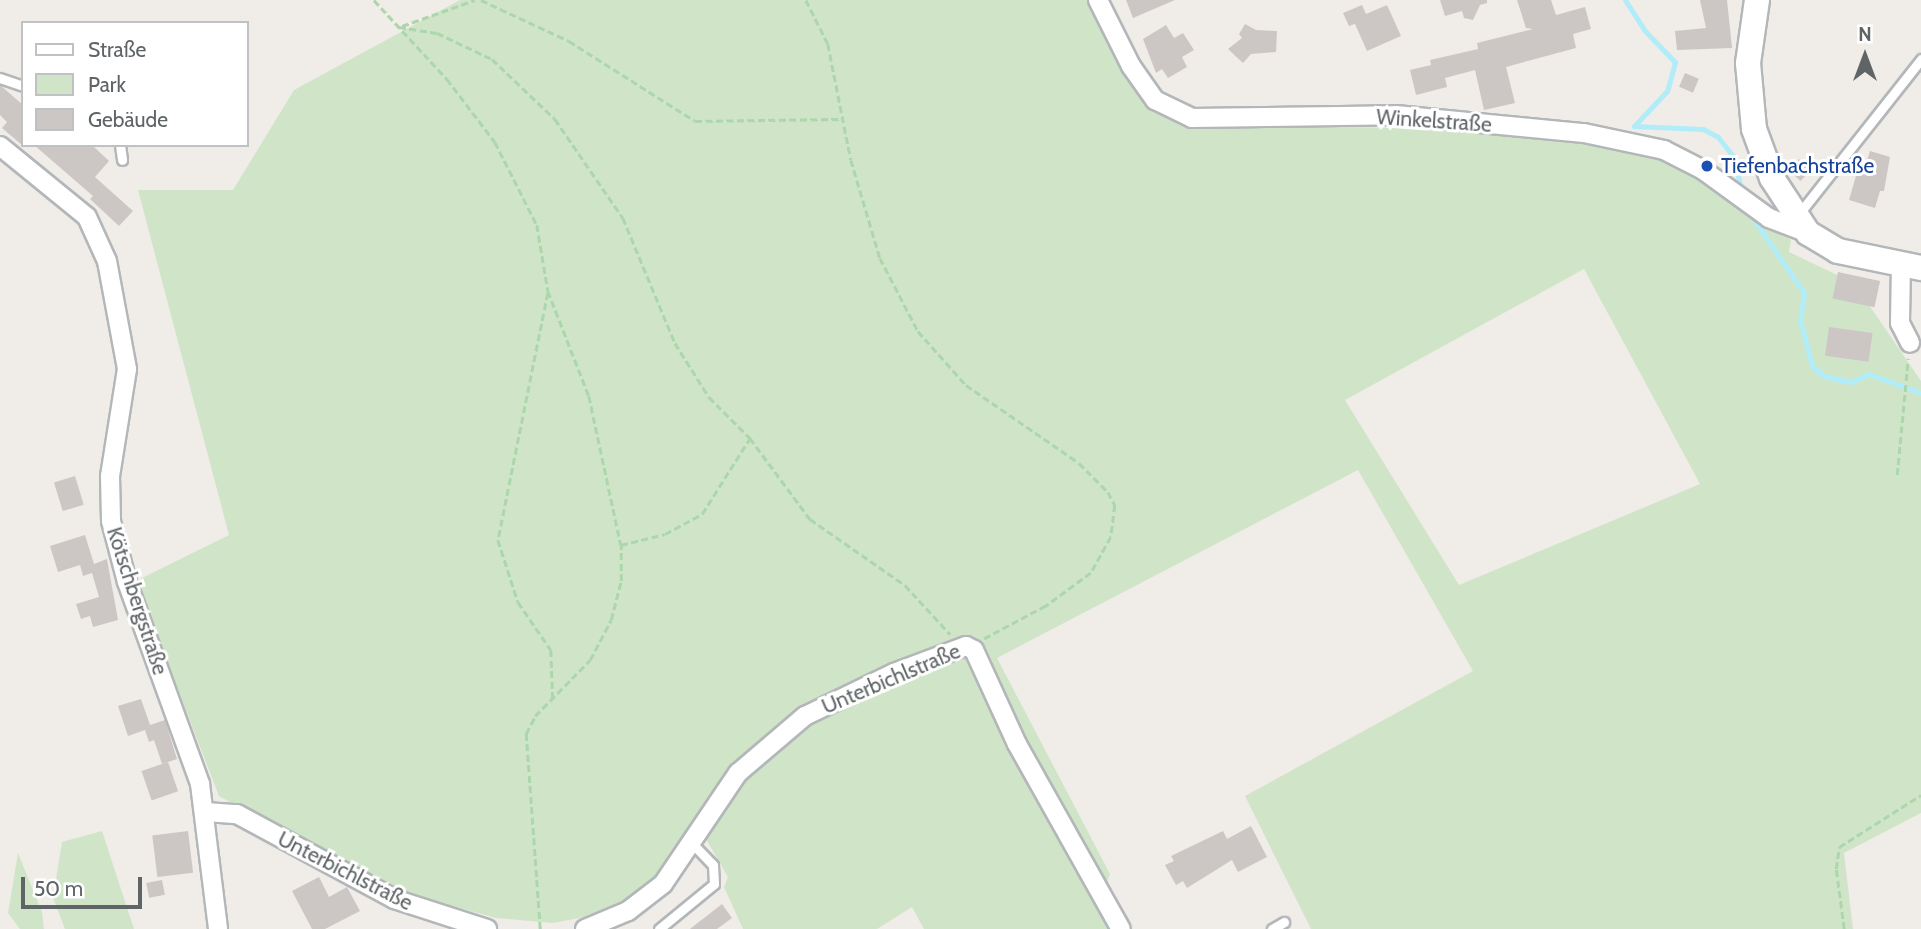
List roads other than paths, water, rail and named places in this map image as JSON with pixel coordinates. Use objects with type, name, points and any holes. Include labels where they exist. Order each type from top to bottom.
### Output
[{"type":"street","name":"Winkelstraße","points":[[1098,0],[1131,66],[1155,100],[1192,118],[1396,116],[1584,133],[1664,149],[1703,170],[1769,218],[1802,225]]},
{"type":"street","points":[[1757,0],[1748,63],[1754,129],[1772,178],[1802,225],[1838,251],[1911,266],[1900,323],[1910,344]]},
{"type":"street","name":"Kötschbergstraße","points":[[0,146],[87,217],[105,254],[127,369],[110,477],[111,521],[127,582],[206,812],[218,929]]},
{"type":"street","name":"Unterbichlstraße","points":[[585,929],[646,899],[692,843],[738,773],[805,716],[894,673],[966,646],[1038,784],[1121,929]]},
{"type":"street","name":"Unterbichlstraße","points":[[206,812],[237,814],[394,899],[487,929]]},
{"type":"lane","points":[[1802,225],[1921,59]]},
{"type":"lane","points":[[0,78],[21,85]]},
{"type":"lane","points":[[120,147],[122,160]]},
{"type":"lane","points":[[659,929],[714,884],[713,865],[692,843]]},
{"type":"lane","points":[[1272,929],[1283,922]]},
{"type":"waterway","points":[[1625,0],[1646,32],[1675,62],[1667,91],[1634,126],[1703,129],[1718,137],[1733,156],[1742,191]]},
{"type":"waterway","points":[[1745,207],[1804,293],[1800,320],[1812,366],[1824,376],[1851,382],[1869,374],[1921,393]]},
{"type":"place","name":"Tiefenbachstraße","points":[[1707,166]]}]
